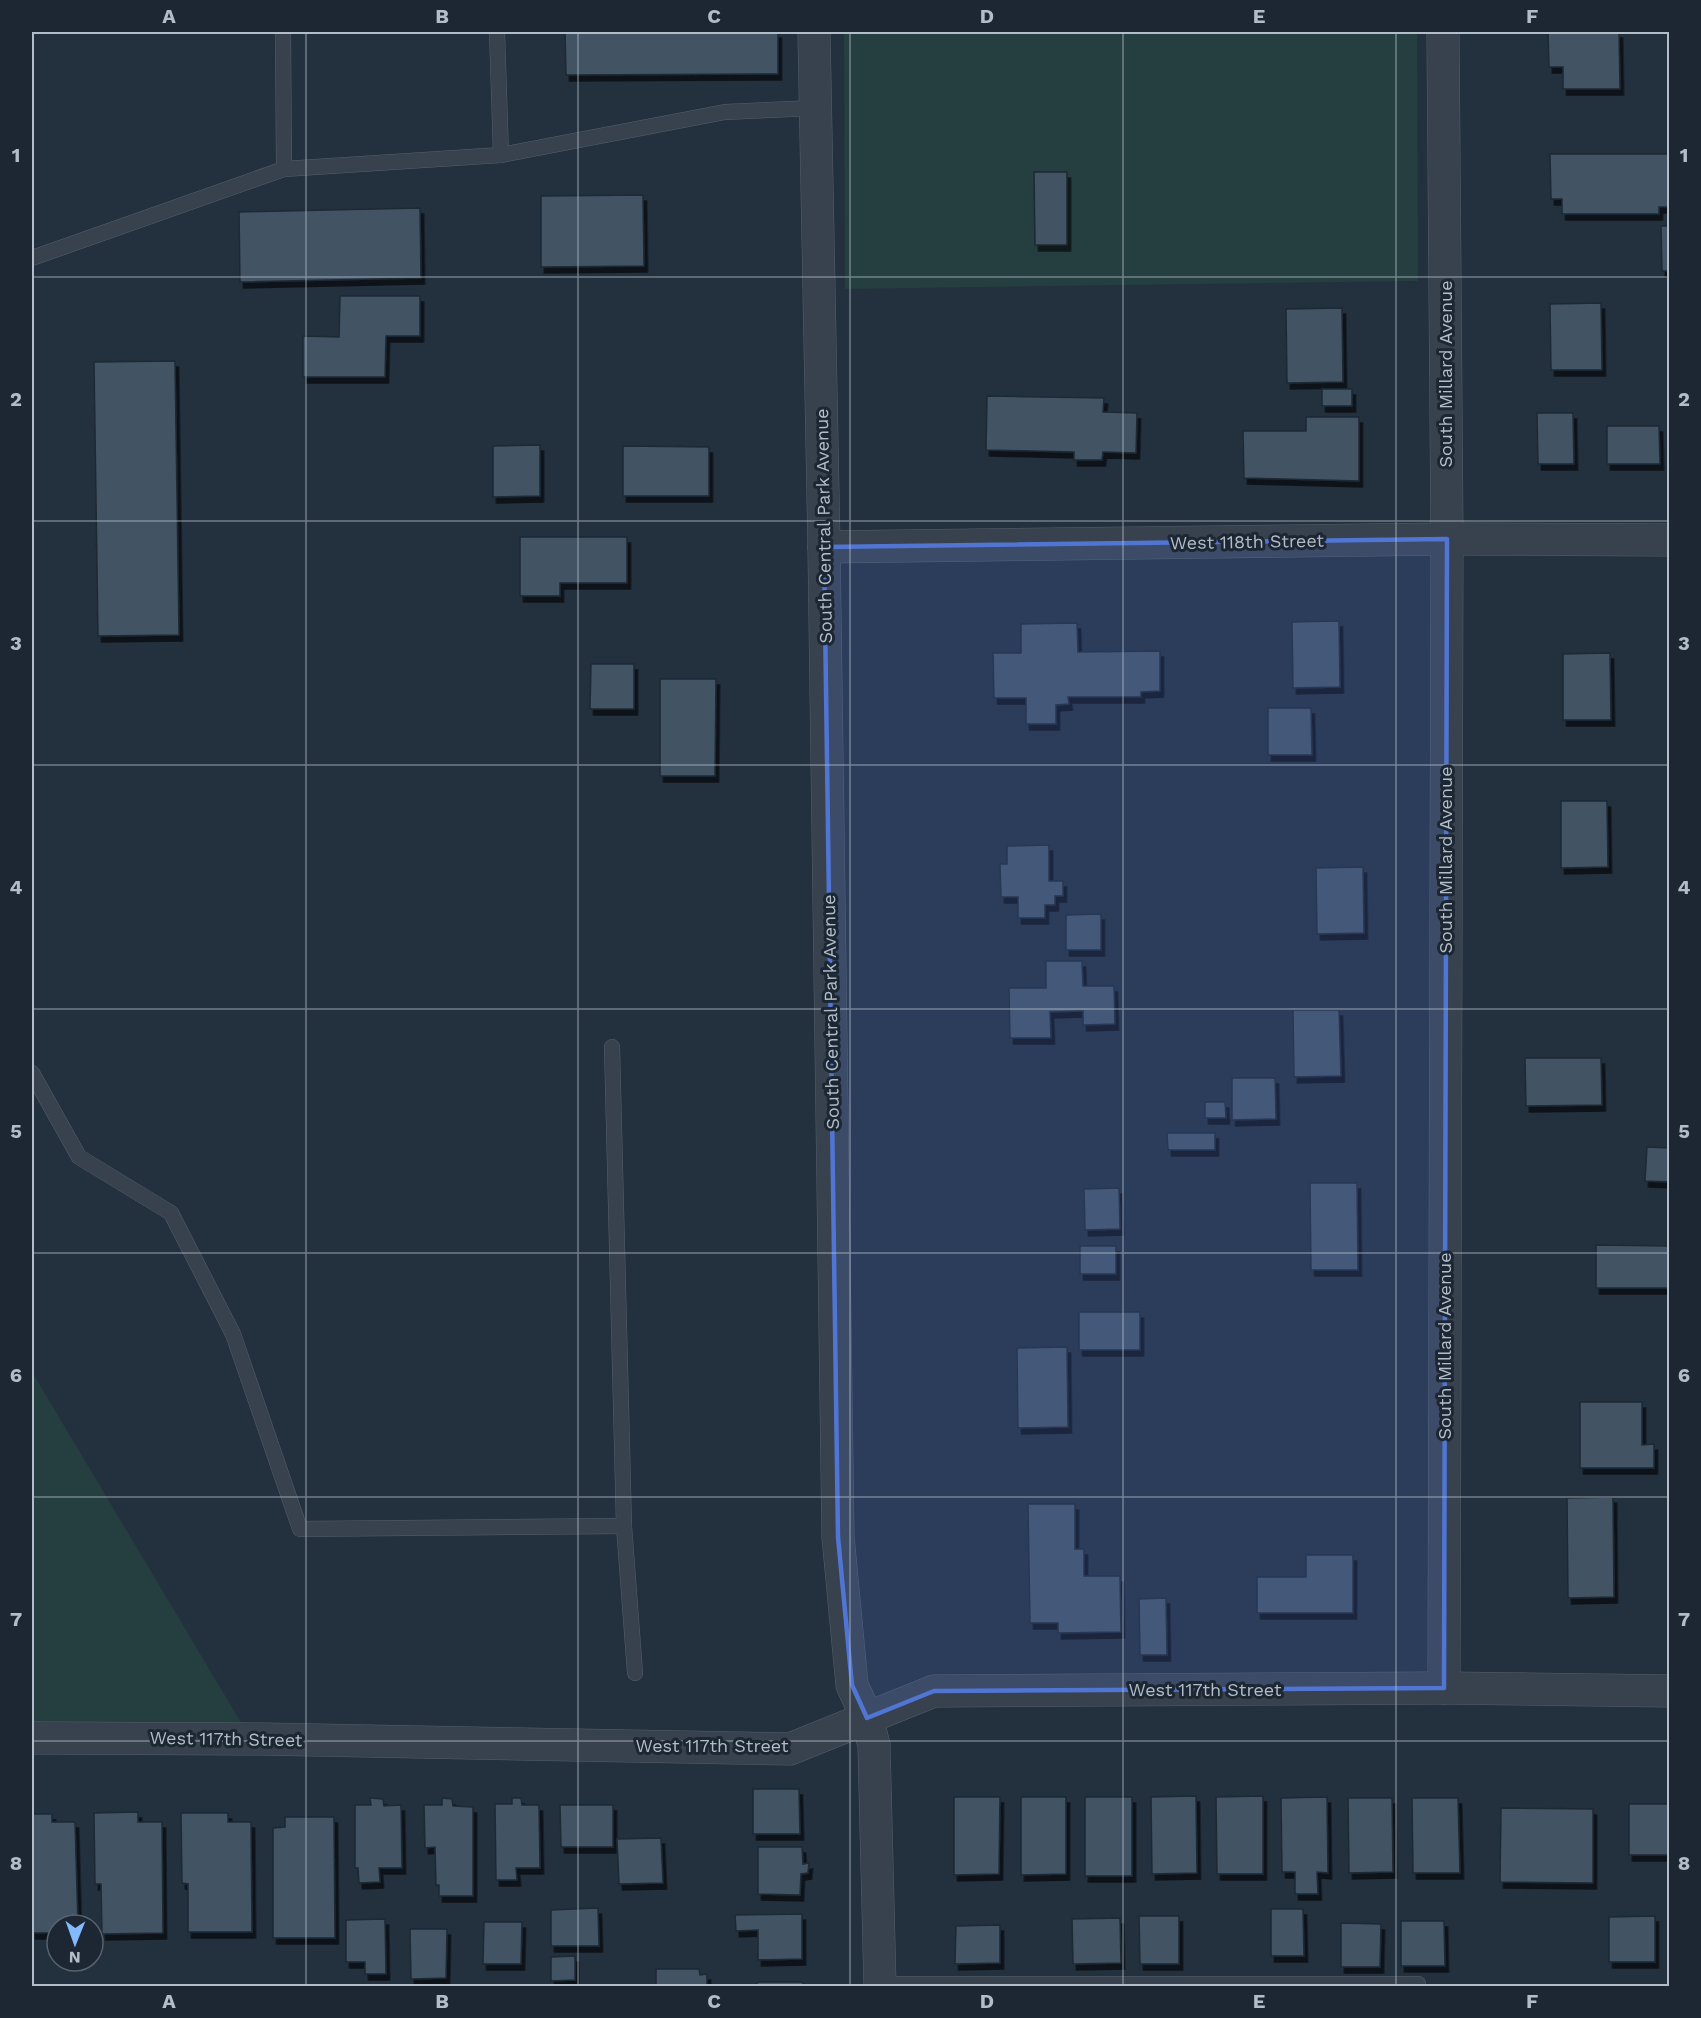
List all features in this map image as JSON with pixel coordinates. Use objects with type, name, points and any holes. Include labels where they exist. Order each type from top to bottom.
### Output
[{"type":"street","name":"South Central Park Avenue","points":[[814,32],[838,1537],[852,1685],[867,1718],[874,1745],[880,1985]]},
{"type":"street","name":"South Millard Avenue","points":[[1443,32],[1447,539],[1444,1688]]},
{"type":"street","name":"West 118th Street","points":[[824,547],[1447,539],[1670,540]]},
{"type":"street","name":"West 117th Street","points":[[32,1738],[262,1739],[790,1749],[934,1691],[1444,1688],[1670,1691]]},
{"type":"lane","points":[[282,32],[284,169]]},
{"type":"lane","points":[[497,32],[501,155]]},
{"type":"lane","points":[[32,258],[284,169],[501,155],[725,112],[815,108]]},
{"type":"lane","points":[[612,1047],[624,1526],[635,1673]]},
{"type":"lane","points":[[32,1073],[79,1157],[171,1213],[233,1334],[300,1529],[624,1526]]},
{"type":"lane","points":[[880,1985],[1418,1984]]},
{"type":"highlighted area","points":[[1447,539],[1444,1688],[934,1691],[867,1718],[852,1685],[838,1537],[824,547]]},
{"type":"green space","points":[[844,32],[1417,32],[1418,281],[845,289]]},
{"type":"green space","points":[[32,1372],[245,1729],[32,1728]]},
{"type":"building","points":[[565,32],[778,32],[778,74],[566,75]]},
{"type":"building","points":[[1548,32],[1619,32],[1620,89],[1563,89],[1563,67],[1549,67]]},
{"type":"building","points":[[1550,154],[1670,154],[1670,207],[1659,207],[1659,214],[1562,214],[1562,199],[1551,199]]},
{"type":"building","points":[[1034,172],[1067,172],[1067,245],[1035,245]]},
{"type":"building","points":[[643,195],[644,266],[541,267],[541,196]]},
{"type":"building","points":[[420,208],[421,278],[240,282],[239,212]]},
{"type":"building","points":[[1661,226],[1670,226],[1670,271],[1662,271]]},
{"type":"building","points":[[340,296],[420,296],[420,336],[386,336],[385,377],[303,377],[303,336],[339,337]]},
{"type":"building","points":[[1601,303],[1602,370],[1551,370],[1550,304]]},
{"type":"building","points":[[1342,308],[1343,382],[1287,383],[1286,309]]},
{"type":"building","points":[[175,361],[179,635],[98,636],[94,362]]},
{"type":"building","points":[[1322,389],[1352,389],[1352,406],[1322,406]]},
{"type":"building","points":[[987,396],[1104,398],[1103,412],[1137,413],[1136,453],[1103,452],[1102,460],[1074,460],[1074,452],[986,450]]},
{"type":"building","points":[[1537,413],[1573,413],[1574,464],[1538,464]]},
{"type":"building","points":[[1306,417],[1359,417],[1359,481],[1244,478],[1243,431],[1306,431]]},
{"type":"building","points":[[1607,426],[1659,426],[1660,464],[1607,464]]},
{"type":"building","points":[[540,445],[540,496],[493,497],[493,446]]},
{"type":"building","points":[[623,446],[709,447],[709,496],[623,496]]},
{"type":"building","points":[[520,537],[627,537],[627,583],[560,583],[560,596],[520,596]]},
{"type":"building","points":[[1339,621],[1340,687],[1293,688],[1292,622]]},
{"type":"building","points":[[1077,623],[1078,652],[1160,651],[1160,691],[1141,692],[1141,697],[1068,697],[1069,704],[1056,705],[1056,724],[1026,724],[1026,698],[994,698],[993,653],[1021,653],[1021,624]]},
{"type":"building","points":[[1610,653],[1611,720],[1563,720],[1563,654]]},
{"type":"building","points":[[591,664],[634,664],[634,709],[590,709]]},
{"type":"building","points":[[660,679],[716,679],[715,776],[660,776]]},
{"type":"building","points":[[1268,708],[1311,708],[1312,755],[1268,755]]},
{"type":"building","points":[[1561,801],[1607,801],[1608,867],[1561,868]]},
{"type":"building","points":[[1049,845],[1049,881],[1063,881],[1063,896],[1055,896],[1055,905],[1045,905],[1045,918],[1018,918],[1018,897],[1001,897],[1000,864],[1007,864],[1007,846]]},
{"type":"building","points":[[1363,867],[1364,933],[1317,934],[1316,868]]},
{"type":"building","points":[[1101,914],[1101,950],[1066,950],[1066,915]]},
{"type":"building","points":[[1046,961],[1082,961],[1083,986],[1114,986],[1115,1024],[1083,1025],[1083,1011],[1050,1012],[1051,1038],[1010,1038],[1009,988],[1046,988]]},
{"type":"building","points":[[1293,1010],[1339,1010],[1341,1076],[1294,1077]]},
{"type":"building","points":[[1525,1058],[1601,1058],[1602,1105],[1526,1106]]},
{"type":"building","points":[[1232,1078],[1275,1078],[1276,1119],[1232,1120]]},
{"type":"building","points":[[1205,1102],[1225,1102],[1226,1118],[1205,1118]]},
{"type":"building","points":[[1167,1133],[1215,1133],[1215,1150],[1168,1150]]},
{"type":"building","points":[[1647,1147],[1670,1148],[1670,1182],[1645,1181]]},
{"type":"building","points":[[1310,1183],[1357,1183],[1358,1270],[1311,1270]]},
{"type":"building","points":[[1119,1188],[1120,1229],[1085,1230],[1084,1189]]},
{"type":"building","points":[[1596,1245],[1670,1246],[1670,1288],[1596,1288]]},
{"type":"building","points":[[1080,1246],[1116,1246],[1116,1274],[1080,1274]]},
{"type":"building","points":[[1079,1312],[1140,1312],[1140,1350],[1079,1350]]},
{"type":"building","points":[[1067,1347],[1068,1427],[1018,1428],[1017,1348]]},
{"type":"building","points":[[1580,1402],[1642,1402],[1642,1445],[1654,1444],[1654,1468],[1580,1468]]},
{"type":"building","points":[[1613,1497],[1614,1597],[1568,1598],[1567,1498]]},
{"type":"building","points":[[1028,1504],[1075,1504],[1075,1549],[1084,1549],[1084,1576],[1120,1576],[1121,1632],[1058,1633],[1058,1623],[1030,1623]]},
{"type":"building","points":[[1306,1555],[1353,1555],[1353,1613],[1257,1613],[1257,1577],[1306,1577]]},
{"type":"building","points":[[1166,1598],[1167,1655],[1140,1655],[1139,1599]]},
{"type":"building","points":[[753,1789],[799,1789],[800,1834],[753,1834]]},
{"type":"building","points":[[1196,1796],[1197,1873],[1152,1874],[1151,1797]]},
{"type":"building","points":[[1263,1796],[1263,1874],[1217,1874],[1216,1797]]},
{"type":"building","points":[[954,1797],[1000,1797],[999,1874],[954,1875]]},
{"type":"building","points":[[1021,1797],[1066,1797],[1066,1874],[1021,1875]]},
{"type":"building","points":[[1085,1797],[1132,1797],[1132,1876],[1085,1876]]},
{"type":"building","points":[[1327,1797],[1328,1873],[1317,1872],[1318,1894],[1295,1894],[1295,1872],[1282,1872],[1281,1798]]},
{"type":"building","points":[[370,1798],[383,1799],[384,1806],[401,1805],[402,1868],[379,1868],[380,1882],[359,1883],[358,1868],[355,1868],[355,1805],[371,1805]]},
{"type":"building","points":[[442,1798],[452,1799],[453,1806],[473,1807],[473,1896],[439,1896],[439,1885],[436,1885],[435,1847],[425,1848],[424,1805],[442,1805]]},
{"type":"building","points":[[512,1798],[521,1798],[522,1805],[539,1805],[540,1868],[516,1868],[517,1880],[496,1880],[495,1804],[512,1804]]},
{"type":"building","points":[[1348,1798],[1392,1798],[1393,1872],[1349,1873]]},
{"type":"building","points":[[1412,1798],[1458,1798],[1460,1873],[1413,1873]]},
{"type":"building","points":[[1629,1804],[1670,1804],[1670,1855],[1629,1855]]},
{"type":"building","points":[[560,1805],[613,1805],[613,1847],[561,1847]]},
{"type":"building","points":[[1501,1808],[1593,1809],[1593,1883],[1500,1882]]},
{"type":"building","points":[[138,1812],[138,1822],[162,1822],[163,1933],[105,1934],[101,1884],[95,1884],[94,1813]]},
{"type":"building","points":[[181,1813],[228,1813],[228,1822],[251,1822],[252,1932],[188,1932],[188,1884],[182,1883]]},
{"type":"building","points":[[32,1814],[52,1814],[52,1822],[75,1822],[78,1913],[45,1913],[45,1933],[32,1933]]},
{"type":"building","points":[[285,1817],[334,1817],[335,1938],[273,1938],[273,1828],[285,1827]]},
{"type":"building","points":[[661,1838],[663,1883],[619,1884],[617,1839]]},
{"type":"building","points":[[758,1847],[802,1847],[803,1864],[809,1863],[808,1873],[801,1874],[800,1895],[758,1894]]},
{"type":"building","points":[[598,1908],[599,1946],[551,1946],[551,1910]]},
{"type":"building","points":[[1271,1909],[1303,1909],[1304,1956],[1271,1956]]},
{"type":"building","points":[[802,1914],[802,1959],[758,1960],[758,1930],[736,1931],[735,1915]]},
{"type":"building","points":[[1139,1916],[1179,1916],[1179,1964],[1140,1964]]},
{"type":"building","points":[[1655,1916],[1655,1962],[1609,1962],[1609,1917]]},
{"type":"building","points":[[1120,1918],[1121,1963],[1073,1964],[1072,1919]]},
{"type":"building","points":[[385,1919],[386,1974],[365,1974],[365,1962],[346,1962],[346,1920]]},
{"type":"building","points":[[1401,1921],[1444,1921],[1445,1966],[1401,1966]]},
{"type":"building","points":[[484,1922],[522,1922],[521,1964],[483,1964]]},
{"type":"building","points":[[1341,1923],[1381,1924],[1380,1967],[1341,1967]]},
{"type":"building","points":[[1000,1925],[1000,1963],[955,1964],[956,1926]]},
{"type":"building","points":[[410,1929],[447,1929],[446,1978],[411,1979]]},
{"type":"building","points":[[575,1956],[575,1980],[551,1981],[551,1957]]},
{"type":"building","points":[[656,1969],[699,1969],[700,1975],[707,1974],[707,1986],[656,1986]]},
{"type":"building","points":[[757,1982],[803,1982],[803,1986],[757,1986]]}]
